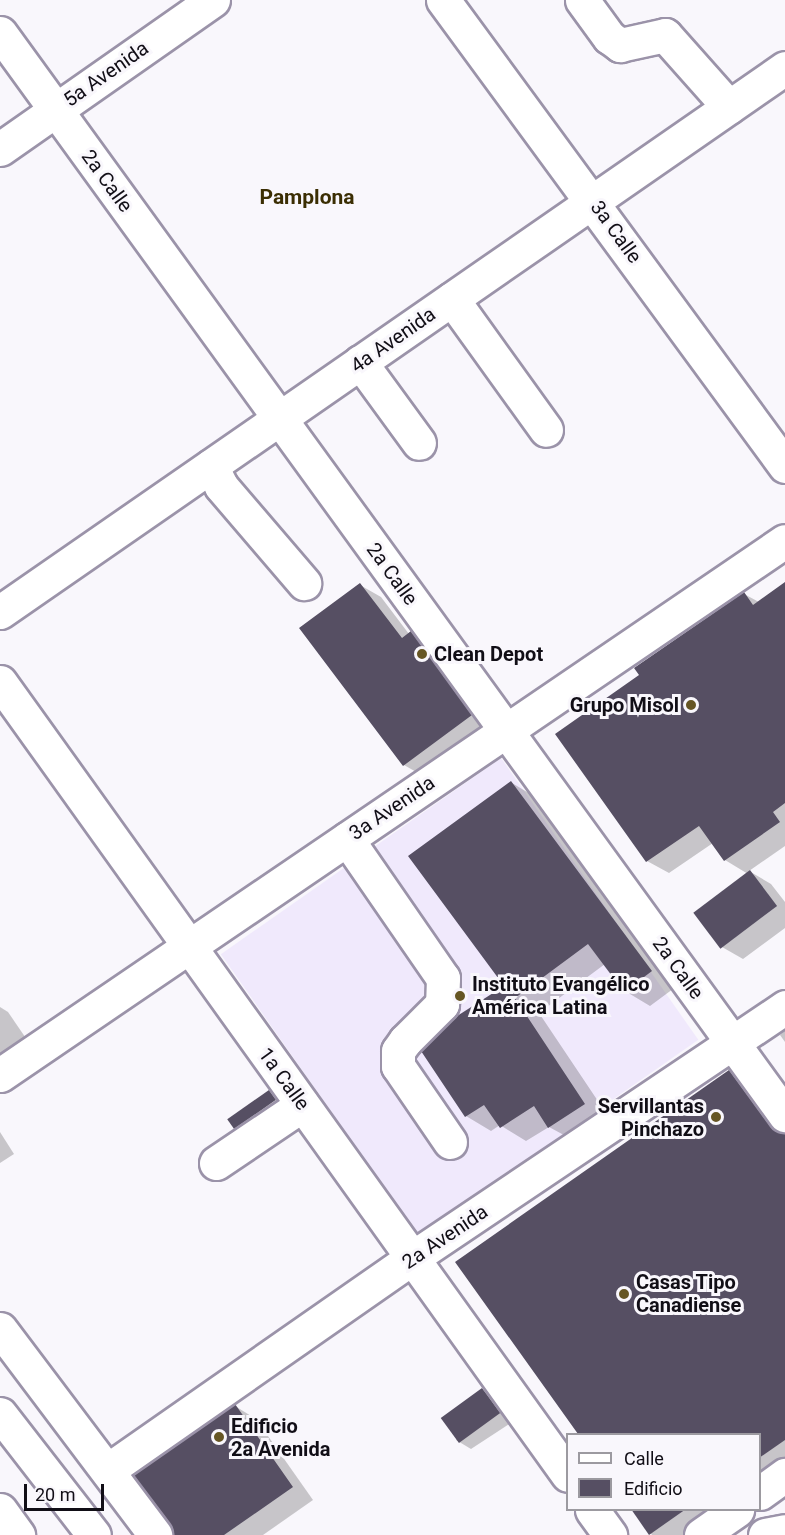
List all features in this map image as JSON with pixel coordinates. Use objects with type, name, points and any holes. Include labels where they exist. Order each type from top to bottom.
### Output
[{"type":"main road","name":"5a Avenida","points":[[0,149],[213,0]]},
{"type":"main road","name":"3a Calle","points":[[443,0],[593,201],[785,466]]},
{"type":"main road","points":[[582,0],[609,37],[620,45],[665,35],[729,107]]},
{"type":"main road","name":"2a Calle","points":[[0,33],[785,1115]]},
{"type":"main road","name":"4a Avenida","points":[[0,612],[785,68]]},
{"type":"main road","points":[[452,299],[546,430]]},
{"type":"main road","points":[[360,362],[419,443]]},
{"type":"main road","points":[[211,466],[221,486],[304,583]]},
{"type":"main road","name":"3a Avenida","points":[[0,1075],[785,541]]},
{"type":"main road","name":"1a Calle","points":[[0,682],[566,1474]]},
{"type":"main road","points":[[347,839],[443,978],[442,1004],[405,1041],[398,1051],[398,1066],[450,1142]]},
{"type":"main road","name":"2a Avenida","points":[[108,1470],[412,1258],[785,1007]]},
{"type":"main road","points":[[216,1163],[302,1105]]},
{"type":"main road","points":[[0,1329],[155,1535]]},
{"type":"main road","points":[[0,1414],[94,1535]]},
{"type":"main road","points":[[761,1492],[785,1475]]},
{"type":"main road","points":[[0,1510],[18,1535]]},
{"type":"main road","points":[[593,1511],[610,1535]]},
{"type":"main road","points":[[701,1535],[734,1511]]},
{"type":"main road","points":[[765,1535],[785,1531]]},
{"type":"shaded area","name":"Instituto Evangélico América Latina","points":[[501,758],[698,1040],[418,1236],[221,954]]},
{"type":"building","name":"Grupo Misol","points":[[785,582],[785,803],[773,812],[780,822],[724,861],[699,826],[646,862],[555,734],[639,675],[634,668],[744,592],[753,605]]},
{"type":"building","points":[[360,583],[402,638],[411,631],[472,715],[403,766],[299,628]]},
{"type":"building","points":[[511,781],[652,971],[624,992],[588,944],[515,998],[585,1104],[548,1128],[534,1106],[500,1128],[484,1105],[465,1117],[421,1051],[454,1018],[504,986],[408,856]]},
{"type":"building","points":[[750,870],[777,906],[720,949],[693,913]]},
{"type":"building","name":"Casas Tipo Canadiense","points":[[729,1070],[770,1126],[785,1133],[785,1440],[761,1457],[761,1433],[577,1433],[455,1262]]},
{"type":"building","points":[[269,1090],[276,1100],[234,1129],[227,1119]]},
{"type":"building","points":[[482,1388],[500,1413],[459,1443],[441,1418]]},
{"type":"building","name":"Edificio 2a Avenida","points":[[235,1404],[293,1487],[224,1535],[173,1535],[170,1524],[133,1475]]},
{"type":"building","points":[[632,1511],[683,1511],[649,1535]]},
{"type":"place","name":"Clean Depot","points":[[422,654]]},
{"type":"place","name":"Grupo Misol","points":[[691,705]]},
{"type":"place","name":"Instituto Evangélico América Latina","points":[[460,996]]},
{"type":"place","name":"Servillantas Pinchazo","points":[[716,1117]]},
{"type":"place","name":"Casas Tipo Canadiense","points":[[624,1294]]},
{"type":"place","name":"Edificio 2a Avenida","points":[[219,1437]]},
{"type":"district","name":"Pamplona","points":[[307,197]]}]
